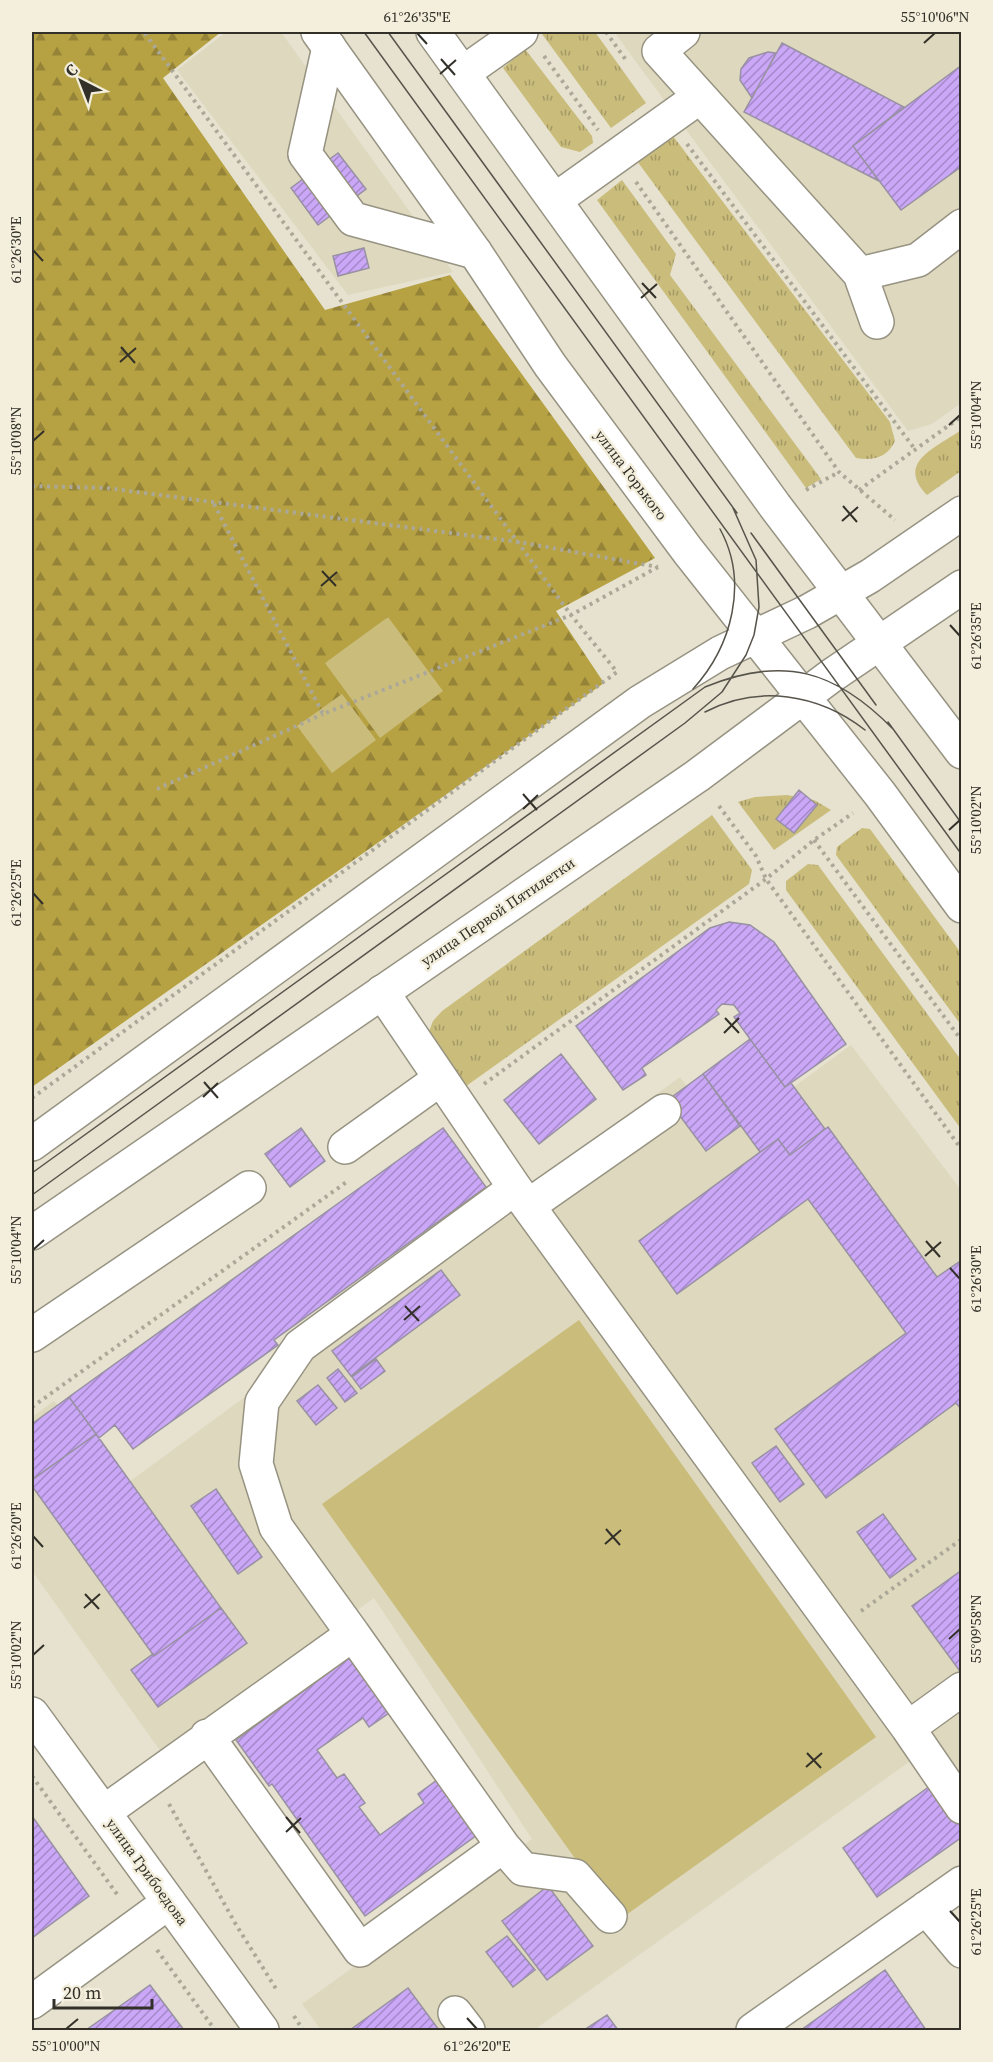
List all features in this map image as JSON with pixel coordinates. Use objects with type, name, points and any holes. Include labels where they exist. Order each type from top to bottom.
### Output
[{"type":"main road","points":[[432,32],[775,506],[962,752]]},
{"type":"main road","points":[[683,32],[659,51],[698,98],[860,274],[877,322]]},
{"type":"main road","points":[[324,39],[305,154],[353,219],[475,252]]},
{"type":"main road","name":"улица Горького","points":[[324,39],[475,252],[550,365],[802,698],[880,794],[962,906]]},
{"type":"main road","points":[[463,73],[530,41]]},
{"type":"main road","points":[[555,200],[698,98]]},
{"type":"main road","points":[[860,274],[918,260],[962,226]]},
{"type":"main road","points":[[32,1144],[640,702],[754,635],[842,593],[962,513]]},
{"type":"main road","name":"улица Первой Пятилетки","points":[[32,1233],[697,776],[879,643],[962,587]]},
{"type":"main road","points":[[382,992],[521,1197],[908,1728],[962,1807]]},
{"type":"main road","points":[[345,1147],[440,1079]]},
{"type":"main road","points":[[610,1916],[575,1876],[523,1869],[503,1846],[276,1527],[256,1464],[262,1402],[300,1346],[521,1197],[664,1111]]},
{"type":"main road","points":[[32,1335],[249,1188]]},
{"type":"main road","points":[[104,1812],[352,1634]]},
{"type":"main road","points":[[908,1728],[962,1689]]},
{"type":"main road","name":"улица Грибоедова","points":[[32,1714],[262,2031]]},
{"type":"main road","points":[[207,1736],[360,1950],[503,1846]]},
{"type":"main road","points":[[753,2031],[962,1883]]},
{"type":"main road","points":[[32,2002],[169,1902]]},
{"type":"main road","points":[[926,1908],[962,1951]]},
{"type":"path","points":[[32,1098],[617,672],[571,615],[144,32]]},
{"type":"path","points":[[606,32],[627,61]]},
{"type":"path","points":[[530,41],[617,156],[839,471],[896,521]]},
{"type":"path","points":[[669,119],[914,448]]},
{"type":"path","points":[[859,490],[914,448],[962,416]]},
{"type":"path","points":[[806,490],[839,471]]},
{"type":"path","points":[[32,486],[106,488],[214,504],[519,542],[659,567],[571,615],[323,714],[157,789]]},
{"type":"path","points":[[214,504],[323,714]]},
{"type":"path","points":[[719,806],[756,856],[766,879],[962,1150]]},
{"type":"path","points":[[814,840],[962,1041]]},
{"type":"path","points":[[836,1629],[962,1539]]},
{"type":"path","points":[[154,1776],[234,1923],[284,2000]]},
{"type":"path","points":[[290,2010],[303,2031]]},
{"type":"shaded area","points":[[226,32],[281,32],[453,272],[348,295],[177,70]]},
{"type":"shaded area","points":[[614,32],[961,32],[961,403],[932,424],[908,431]]},
{"type":"shaded area","points":[[851,1045],[961,1190],[961,1790],[930,1747],[534,2030],[321,2030],[302,2004],[532,1839],[374,1598],[161,1752],[32,1571],[32,1417],[54,1401],[121,1488],[680,1077],[724,1138]]},
{"type":"green space","points":[[32,32],[221,32],[163,78],[325,310],[450,275],[655,558],[556,611],[604,683],[32,1087]]},
{"type":"green space","points":[[545,32],[595,32],[646,103],[611,128],[542,34]]},
{"type":"green space","points":[[525,49],[592,136],[593,143],[580,152],[561,147],[503,68]]},
{"type":"green space","points":[[673,136],[890,422],[895,441],[884,455],[868,459],[856,458],[637,161]]},
{"type":"green space","points":[[622,180],[676,254],[670,275],[821,479],[806,488],[597,200]]},
{"type":"green space","points":[[961,430],[961,471],[927,495],[918,483],[915,473],[917,465],[931,450]]},
{"type":"green space","points":[[388,617],[443,691],[380,738],[325,663]]},
{"type":"green space","points":[[342,694],[376,740],[332,773],[297,726]]},
{"type":"green space","points":[[787,795],[814,800],[831,810],[774,850],[738,802],[755,797]]},
{"type":"green space","points":[[712,815],[752,870],[749,884],[462,1089],[428,1034],[433,1021],[442,1011]]},
{"type":"green space","points":[[862,828],[870,829],[961,953],[961,1025],[836,855],[837,847]]},
{"type":"green space","points":[[808,864],[818,865],[961,1060],[961,1129],[786,890],[786,881]]},
{"type":"green space","points":[[579,1320],[876,1737],[619,1920],[322,1504]]},
{"type":"building","points":[[782,43],[904,107],[853,146],[879,181],[744,112]]},
{"type":"building","points":[[768,52],[776,53],[752,98],[740,80],[741,69],[749,58]]},
{"type":"building","points":[[962,65],[962,166],[901,210],[853,146]]},
{"type":"building","points":[[338,153],[366,189],[318,225],[291,188]]},
{"type":"building","points":[[364,248],[369,268],[338,276],[333,256]]},
{"type":"building","points":[[799,790],[817,805],[794,833],[776,819]]},
{"type":"building","points":[[729,922],[750,925],[774,942],[846,1044],[785,1087],[734,1017],[740,1013],[734,1005],[722,1004],[716,1010],[719,1014],[642,1068],[646,1075],[623,1090],[576,1026],[710,928]]},
{"type":"building","points":[[750,1039],[785,1087],[791,1083],[825,1129],[790,1155],[778,1139],[760,1152],[703,1074]]},
{"type":"building","points":[[561,1054],[596,1099],[539,1144],[504,1100]]},
{"type":"building","points":[[703,1074],[740,1126],[706,1151],[668,1100]]},
{"type":"building","points":[[828,1127],[937,1277],[962,1260],[962,1410],[956,1403],[826,1498],[775,1429],[906,1333],[808,1199],[677,1294],[639,1241],[778,1139],[790,1155]]},
{"type":"building","points":[[301,1128],[325,1161],[290,1187],[265,1154]]},
{"type":"building","points":[[443,1128],[486,1187],[274,1340],[278,1345],[133,1449],[115,1425],[99,1438],[69,1397]]},
{"type":"building","points":[[441,1270],[460,1295],[351,1376],[332,1351]]},
{"type":"building","points":[[376,1359],[385,1371],[361,1389],[352,1377]]},
{"type":"building","points":[[338,1369],[357,1393],[345,1402],[327,1378]]},
{"type":"building","points":[[318,1385],[337,1408],[316,1425],[297,1401]]},
{"type":"building","points":[[69,1397],[96,1434],[32,1480],[32,1424]]},
{"type":"building","points":[[96,1434],[221,1608],[154,1656],[32,1486],[32,1480]]},
{"type":"building","points":[[776,1446],[804,1484],[780,1502],[752,1463]]},
{"type":"building","points":[[216,1489],[262,1557],[238,1574],[191,1506]]},
{"type":"building","points":[[883,1514],[916,1559],[890,1578],[857,1532]]},
{"type":"building","points":[[962,1570],[962,1674],[912,1606]]},
{"type":"building","points":[[221,1608],[247,1643],[158,1707],[131,1670]]},
{"type":"building","points":[[349,1658],[389,1713],[369,1727],[363,1718],[317,1750],[337,1778],[344,1774],[365,1803],[359,1807],[380,1835],[424,1803],[418,1794],[437,1780],[477,1835],[365,1916],[272,1784],[269,1786],[236,1740]]},
{"type":"building","points":[[933,1784],[962,1825],[962,1837],[877,1897],[843,1848]]},
{"type":"building","points":[[32,1816],[89,1896],[32,1938]]},
{"type":"building","points":[[548,1886],[593,1946],[547,1980],[502,1921]]},
{"type":"building","points":[[507,1936],[535,1970],[513,1987],[486,1952]]},
{"type":"building","points":[[885,1970],[926,2030],[801,2030]]},
{"type":"building","points":[[150,1985],[184,2030],[86,2030]]},
{"type":"building","points":[[408,1988],[439,2030],[350,2030]]},
{"type":"building","points":[[607,2015],[618,2030],[584,2030]]},
{"type":"tram line","points":[[364,32],[962,855]]},
{"type":"tram line","points":[[388,32],[737,513]]},
{"type":"tram line","points":[[32,1195],[685,723],[722,692],[746,655],[754,635],[759,607],[756,560],[733,508]]},
{"type":"tram line","points":[[693,689],[707,672],[718,653],[732,613],[734,570],[729,549],[720,529]]},
{"type":"tram line","points":[[751,533],[876,705]]},
{"type":"tram line","points":[[32,1173],[705,687],[733,677],[759,672],[783,671],[806,674],[829,681],[850,693],[893,729]]},
{"type":"tram line","points":[[705,712],[725,703],[746,698],[788,697],[828,708],[865,730]]},
{"type":"tram line","points":[[888,722],[962,824]]}]
